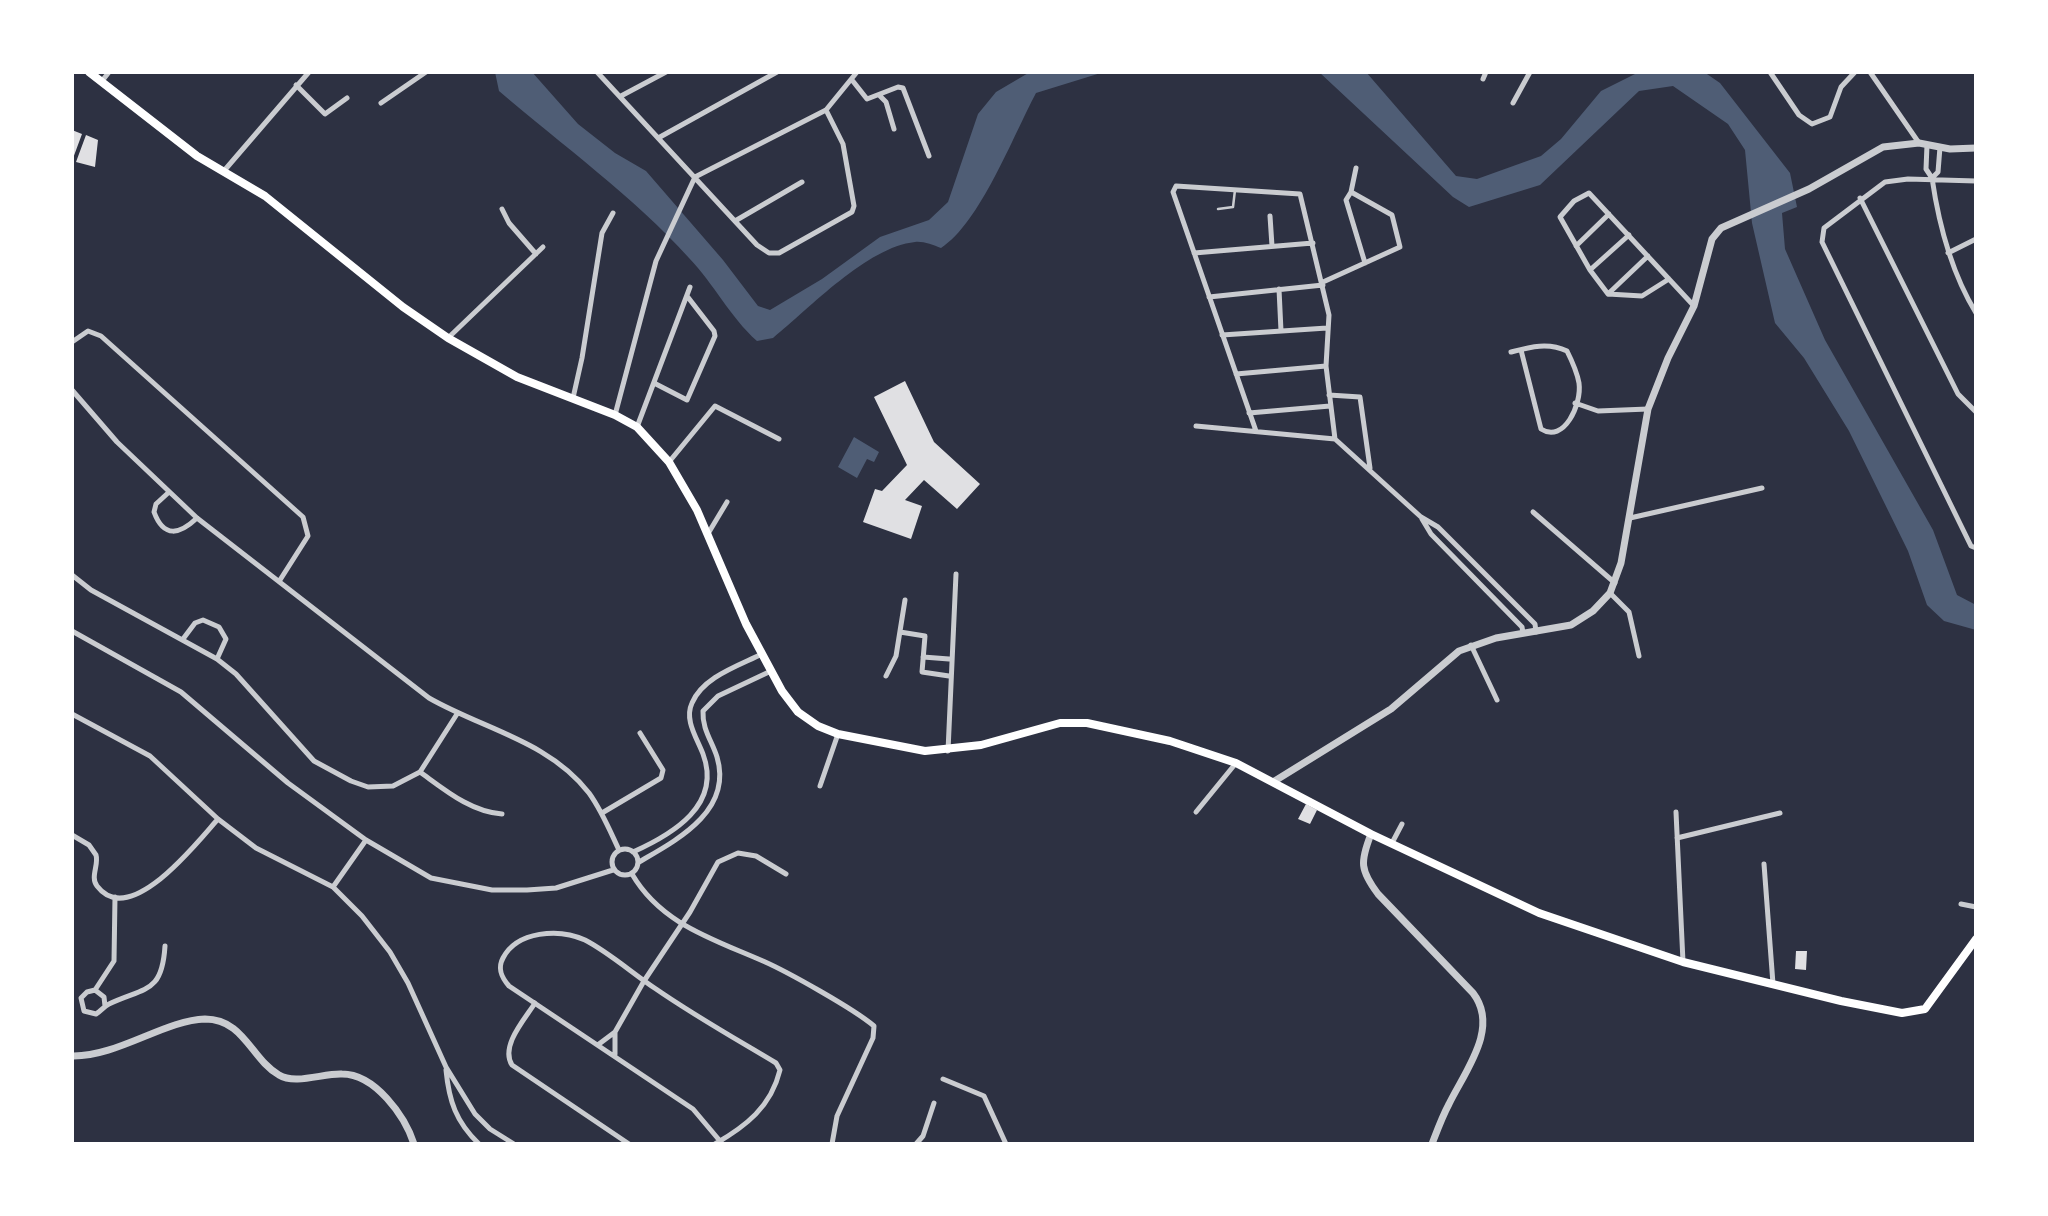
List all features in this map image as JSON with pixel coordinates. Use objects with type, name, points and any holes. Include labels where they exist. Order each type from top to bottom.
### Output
[{"type":"main road","points":[[89,72],[197,156],[265,196],[403,307],[448,338],[517,377],[615,415],[637,427],[669,462],[709,532],[731,590],[771,671],[798,712],[818,726],[838,734],[898,747],[948,751],[1060,723],[1087,723],[1170,741],[1236,763],[1371,834],[1539,914],[1683,962],[1879,1010],[1913,1012],[1925,1009],[1976,939]]},
{"type":"street","points":[[102,81],[109,72]]},
{"type":"street","points":[[223,172],[309,72]]},
{"type":"street","points":[[381,103],[426,72]]},
{"type":"street","points":[[597,72],[660,137],[734,221],[769,253],[779,253],[852,212],[855,206],[843,145],[826,110]]},
{"type":"street","points":[[621,96],[666,72]]},
{"type":"street","points":[[660,137],[777,72]]},
{"type":"street","points":[[615,415],[665,238],[695,177],[826,110],[857,72]]},
{"type":"street","points":[[1483,79],[1486,72]]},
{"type":"street","points":[[1513,103],[1530,72]]},
{"type":"street","points":[[1770,72],[1799,115],[1812,124],[1830,117],[1842,87],[1855,72]]},
{"type":"street","points":[[1870,72],[1923,144],[1927,173],[1933,179],[1948,253],[1974,303],[1976,313]]},
{"type":"street","points":[[852,80],[865,98],[880,96],[898,88],[903,89],[929,156]]},
{"type":"street","points":[[296,86],[324,114],[346,97]]},
{"type":"street","points":[[880,96],[886,102],[894,129]]},
{"type":"street","points":[[1273,782],[1391,709],[1442,663],[1471,645],[1572,625],[1593,611],[1610,593],[1615,583],[1630,518],[1648,409],[1656,383],[1694,306],[1712,239],[1726,223],[1809,189],[1849,163],[1883,147],[1923,144],[1970,150],[1976,148]]},
{"type":"street","points":[[1933,179],[1938,172],[1940,146]]},
{"type":"street","points":[[1356,168],[1351,192],[1346,200],[1365,263]]},
{"type":"street","points":[[1976,181],[1933,179],[1885,182],[1860,198],[1824,228],[1822,242],[1971,546],[1976,548]]},
{"type":"street","points":[[734,221],[802,182]]},
{"type":"street","points":[[1256,431],[1173,192],[1176,186],[1299,193],[1329,315],[1326,366],[1335,439]]},
{"type":"street","points":[[1209,297],[1323,283],[1400,247],[1392,215],[1351,192]]},
{"type":"street","points":[[1669,279],[1642,296],[1608,294],[1590,270],[1559,217],[1574,201],[1589,193],[1629,235],[1694,306]]},
{"type":"street","points":[[1860,198],[1958,394],[1976,412]]},
{"type":"street","points":[[502,209],[536,254]]},
{"type":"street","points":[[573,398],[602,233],[613,213]]},
{"type":"street","points":[[1576,246],[1609,215]]},
{"type":"street","points":[[1270,216],[1272,246]]},
{"type":"street","points":[[1590,270],[1629,235]]},
{"type":"street","points":[[1948,253],[1976,239]]},
{"type":"street","points":[[1194,253],[1313,243]]},
{"type":"street","points":[[448,338],[543,247]]},
{"type":"street","points":[[1608,294],[1648,257]]},
{"type":"street","points":[[637,427],[690,287]]},
{"type":"street","points":[[1279,289],[1281,331]]},
{"type":"street","points":[[654,383],[687,400],[715,336],[687,296]]},
{"type":"street","points":[[1222,335],[1327,328]]},
{"type":"street","points":[[72,342],[88,331],[101,336],[303,517],[308,536],[280,580]]},
{"type":"street","points":[[1511,352],[1544,345],[1567,351],[1579,384],[1575,403],[1564,429],[1549,434],[1541,429],[1521,350]]},
{"type":"street","points":[[1236,373],[1326,366]]},
{"type":"street","points":[[72,390],[117,442],[168,493],[429,698],[457,714],[529,743],[551,757],[580,783],[602,813],[619,850]]},
{"type":"street","points":[[1329,395],[1360,397],[1370,468]]},
{"type":"street","points":[[1575,403],[1598,411],[1648,409]]},
{"type":"street","points":[[669,462],[715,406],[779,439]]},
{"type":"street","points":[[1249,413],[1330,406]]},
{"type":"street","points":[[1196,426],[1335,439],[1421,517],[1438,527],[1535,624],[1536,632]]},
{"type":"street","points":[[1630,518],[1762,488]]},
{"type":"street","points":[[168,493],[156,504],[154,512],[166,528],[173,532],[182,531],[197,518]]},
{"type":"street","points":[[709,532],[727,502]]},
{"type":"street","points":[[1533,512],[1615,583]]},
{"type":"street","points":[[1421,517],[1431,534],[1522,626],[1523,633]]},
{"type":"street","points":[[948,751],[949,659],[956,574]]},
{"type":"street","points":[[72,575],[92,590],[217,659],[236,674],[314,761],[351,781],[382,788],[404,782],[420,772],[457,714]]},
{"type":"street","points":[[1610,593],[1629,612],[1639,656]]},
{"type":"street","points":[[886,676],[896,656],[905,600]]},
{"type":"street","points":[[183,639],[195,623],[203,620],[219,627],[226,639],[217,659]]},
{"type":"street","points":[[72,631],[181,692],[288,783],[366,840],[431,878],[492,890],[556,887],[614,870]]},
{"type":"street","points":[[900,632],[925,636],[922,672],[949,676]]},
{"type":"street","points":[[1471,645],[1497,701]]},
{"type":"street","points":[[619,850],[633,852],[680,826],[697,808],[707,782],[704,756],[689,719],[690,705],[709,682],[762,654]]},
{"type":"street","points":[[923,657],[949,659]]},
{"type":"street","points":[[619,850],[612,861],[614,870],[622,876],[632,874],[639,862],[686,834],[706,815],[717,790],[717,756],[702,722],[703,711],[718,696],[771,671]]},
{"type":"street","points":[[709,682],[718,696]]},
{"type":"street","points":[[72,714],[150,756],[218,819],[256,848],[333,887],[362,916],[390,952],[408,983],[446,1067],[475,1114],[490,1129],[514,1144]]},
{"type":"street","points":[[602,813],[661,778],[663,771],[640,733]]},
{"type":"street","points":[[820,786],[838,734]]},
{"type":"street","points":[[1196,813],[1236,763]]},
{"type":"street","points":[[420,772],[454,796],[487,813],[502,814]]},
{"type":"street","points":[[1676,811],[1683,962]]},
{"type":"street","points":[[1677,838],[1780,813]]},
{"type":"street","points":[[72,835],[82,839],[96,855],[94,882],[97,887],[115,897],[133,895],[164,878],[218,819]]},
{"type":"street","points":[[1392,843],[1402,824]]},
{"type":"street","points":[[680,826],[686,834]]},
{"type":"street","points":[[1371,834],[1362,856],[1364,876],[1473,993],[1483,1011],[1477,1051],[1447,1106],[1432,1144]]},
{"type":"street","points":[[333,887],[366,840]]},
{"type":"street","points":[[633,852],[639,862]]},
{"type":"street","points":[[599,1044],[615,1032],[718,862],[738,853],[756,856],[786,874]]},
{"type":"street","points":[[1764,864],[1773,984]]},
{"type":"street","points":[[632,874],[656,905],[681,924],[737,952],[763,961],[874,1026],[873,1038],[837,1116],[832,1144]]},
{"type":"street","points":[[115,897],[114,961],[95,990],[83,995],[81,1003],[84,1011],[96,1014],[105,1006],[146,991],[164,968],[165,946]]},
{"type":"street","points":[[1961,904],[1976,907]]},
{"type":"street","points":[[544,934],[584,940],[644,981],[779,1066],[778,1077],[763,1108],[749,1122],[719,1143],[693,1109],[615,1054],[509,986],[501,978],[501,961],[505,954],[525,938],[544,934]]},
{"type":"street","points":[[95,990],[102,994],[105,1006]]},
{"type":"street","points":[[535,1003],[509,1046],[508,1059],[512,1065],[629,1144]]},
{"type":"street","points":[[72,1056],[125,1045],[189,1022],[205,1019],[222,1022],[235,1029],[279,1076],[288,1079],[343,1073],[374,1086],[404,1121],[414,1144]]},
{"type":"street","points":[[615,1032],[615,1054]]},
{"type":"street","points":[[446,1067],[449,1099],[463,1129],[479,1144]]},
{"type":"street","points":[[943,1079],[984,1096],[1006,1144]]},
{"type":"street","points":[[916,1144],[923,1136],[934,1103]]},
{"type":"lane","points":[[1219,209],[1233,207],[1235,188]]},
{"type":"water","points":[[495,72],[532,72],[578,124],[615,153],[646,171],[723,260],[758,306],[770,310],[822,279],[880,237],[929,220],[948,202],[978,114],[996,92],[1030,72],[1104,72],[1036,93],[982,199],[955,236],[941,248],[915,242],[897,246],[878,255],[840,281],[773,338],[757,341],[738,322],[698,268],[668,236],[499,91]]},
{"type":"water","points":[[1319,72],[1366,72],[1456,176],[1477,179],[1541,156],[1561,139],[1601,91],[1639,72],[1704,72],[1720,83],[1790,173],[1797,207],[1782,213],[1785,249],[1825,340],[1933,530],[1957,595],[1976,605],[1976,630],[1944,621],[1927,605],[1908,551],[1849,431],[1804,358],[1775,323],[1752,223],[1745,150],[1728,124],[1673,86],[1639,91],[1540,185],[1469,207],[1453,197]]},
{"type":"water","points":[[854,437],[879,452],[874,462],[867,459],[857,478],[838,467]]},
{"type":"building","points":[[72,130],[82,134],[72,161]]},
{"type":"building","points":[[86,135],[98,140],[95,167],[76,162]]},
{"type":"building","points":[[905,381],[934,442],[980,484],[957,509],[924,480],[905,500],[922,506],[911,539],[863,522],[875,489],[882,491],[907,465],[874,397]]},
{"type":"building","points":[[1306,804],[1317,810],[1310,824],[1298,819]]},
{"type":"building","points":[[1796,951],[1807,951],[1806,970],[1795,969]]}]
